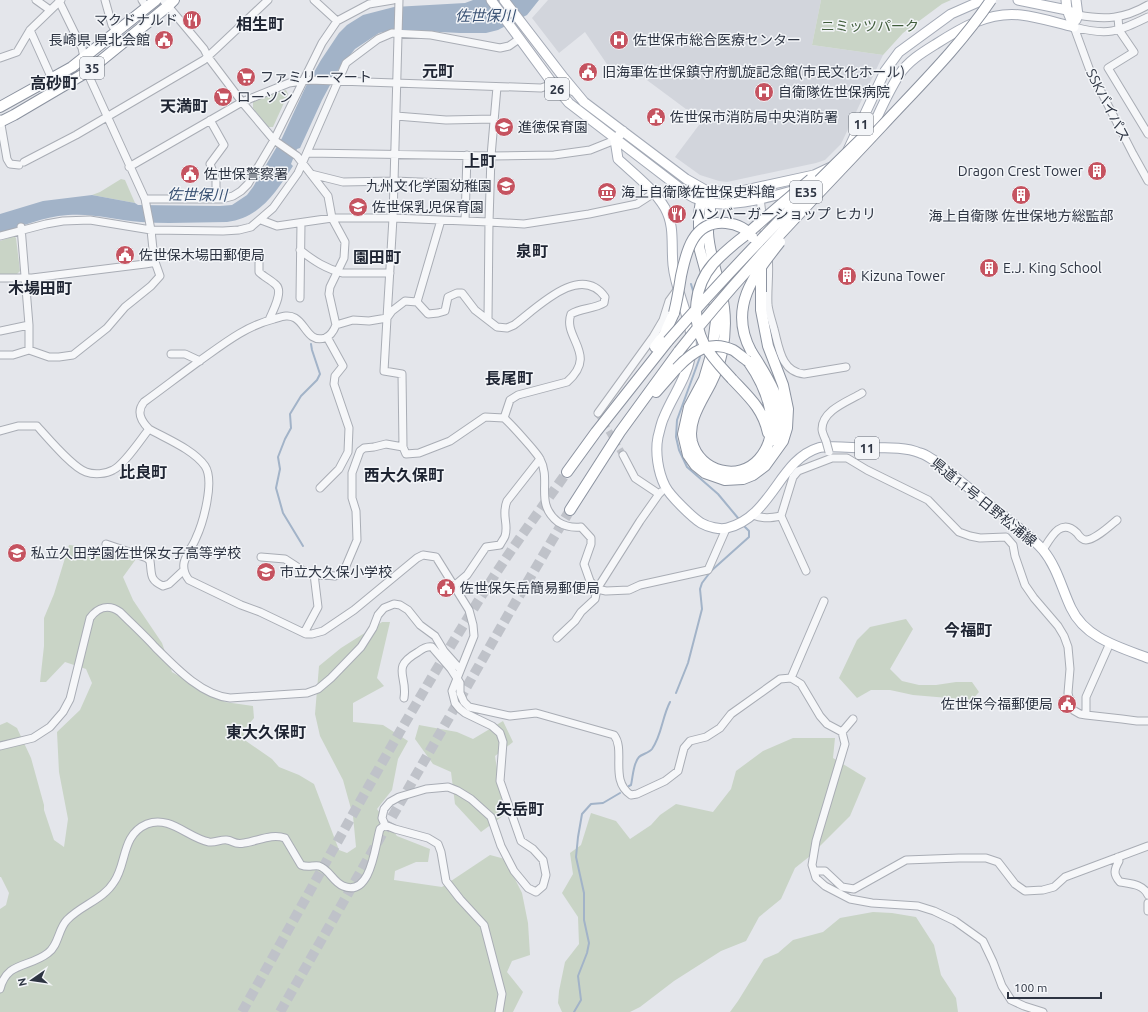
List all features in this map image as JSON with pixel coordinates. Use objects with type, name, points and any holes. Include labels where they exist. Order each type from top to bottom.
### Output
[{"type":"highway","name":"35","points":[[0,108],[72,67],[116,31],[144,4],[156,0]]},
{"type":"highway","name":"E35","points":[[570,510],[620,432],[709,314],[753,263],[953,49],[991,0]]},
{"type":"highway","name":"35","points":[[0,120],[14,115],[86,72],[168,2]]},
{"type":"highway","name":"E35","points":[[567,472],[596,432],[668,341],[700,305],[773,225],[876,124],[919,86]]},
{"type":"highway","points":[[769,437],[762,412],[714,359],[704,344],[699,332],[696,313],[696,301],[699,289],[713,264],[726,251],[876,124]]},
{"type":"highway","points":[[776,452],[780,426],[780,411],[773,387],[746,341],[742,325],[742,308],[747,292],[756,276],[780,243],[853,157]]},
{"type":"highway","points":[[582,490],[606,462],[646,405],[677,368],[696,351],[707,347],[719,346],[733,350],[748,361],[758,374],[765,389],[772,422],[765,452],[756,462],[747,468],[736,472],[725,472],[709,466],[696,452],[692,442],[691,432],[693,422],[715,373],[722,352],[725,328],[725,310],[722,293],[712,257],[708,232],[705,202],[707,191]]},
{"type":"highway","points":[[596,432],[664,334],[674,313],[688,248],[694,236],[702,230],[710,225],[722,223],[732,224],[743,228],[756,242],[760,254],[761,310],[768,346],[783,385],[788,409],[788,428],[783,441],[765,466],[753,475],[742,479],[725,480],[704,473],[695,465],[688,455],[684,444],[683,434],[689,407],[704,379],[712,352],[717,313],[700,247],[699,214],[705,202]]},
{"type":"main road","name":"26","points":[[491,0],[553,84],[569,103],[615,140]]},
{"type":"main road","name":"26","points":[[504,0],[574,92],[584,102],[622,131]]},
{"type":"main road","name":"11","points":[[622,131],[686,179],[707,191],[732,192],[814,175],[830,168],[843,157],[848,150],[885,71],[899,52],[951,14],[983,0]]},
{"type":"main road","points":[[1018,0],[1067,10],[1078,15]]},
{"type":"main road","points":[[1066,0],[1067,10],[1074,27]]},
{"type":"main road","points":[[1074,27],[1078,15],[1076,0]]},
{"type":"main road","name":"11","points":[[615,140],[689,195],[705,202],[730,204],[817,185],[835,176],[853,163],[859,156],[899,74],[921,53],[960,28],[989,17],[1005,14],[1020,15],[1074,27]]},
{"type":"main road","points":[[522,23],[525,34],[543,64],[552,75],[553,84]]},
{"type":"main road","points":[[547,56],[548,66],[578,110]]},
{"type":"main road","points":[[622,131],[615,140],[618,159],[654,193],[665,208],[670,219],[673,234],[673,265],[678,290],[691,329],[692,346],[690,360],[685,375],[663,418],[658,439],[657,455],[662,490],[702,524],[714,528],[726,529]]},
{"type":"main road","name":"県道11号 日野松浦線","points":[[726,529],[740,524],[753,514],[766,501],[786,472],[803,456],[818,448],[897,448],[920,452],[935,461],[1026,534],[1043,550],[1055,568],[1071,609],[1078,620],[1090,632],[1110,644],[1148,658]]},
{"type":"street","points":[[36,0],[50,10]]},
{"type":"street","points":[[0,58],[17,52],[30,30],[60,0],[82,48],[86,72],[145,202],[154,259],[160,276],[151,286],[125,307],[107,328],[73,355],[59,358],[49,357],[29,350],[13,355],[0,355]]},
{"type":"street","points":[[105,0],[112,25],[116,31]]},
{"type":"street","points":[[0,120],[7,159],[10,164],[21,164],[107,117],[208,57],[268,0]]},
{"type":"street","points":[[314,0],[337,22]]},
{"type":"street","points":[[145,202],[222,199],[233,196],[240,191],[248,184],[276,142],[322,43],[337,22],[371,2],[393,0]]},
{"type":"street","points":[[168,2],[242,102],[276,142],[297,156],[328,196],[332,218],[345,242],[344,258],[330,287],[329,294],[336,325],[334,330],[327,338],[314,338],[308,334],[295,318],[289,316],[269,320],[237,334],[200,360],[144,402],[141,406],[141,418],[144,424],[149,429],[196,456],[206,467],[209,474],[205,512],[197,537],[184,562],[184,570],[189,580],[241,606],[260,612],[304,633],[312,634],[323,631],[354,610],[417,558],[423,555],[436,557],[469,610],[473,626],[474,636],[452,691],[455,703],[465,712],[492,726],[500,732],[503,742],[500,780],[521,840],[533,849],[543,860],[546,875],[543,886],[536,892],[528,888],[514,871],[501,846],[491,817],[471,799],[458,791],[448,787],[426,789],[399,797],[390,802],[384,809],[382,818],[385,825],[428,838],[438,844],[446,880],[460,899],[484,925],[502,994],[499,1012]]},
{"type":"street","points":[[399,3],[393,218],[384,371],[402,374],[403,447],[406,454],[419,453],[450,441],[485,417],[504,418],[514,427],[540,459],[544,470],[544,500],[552,516],[562,524],[571,528],[581,527],[591,538],[591,544],[584,564],[590,581],[597,589],[606,591],[629,590],[708,570],[726,529]]},
{"type":"street","points":[[1078,15],[1096,18],[1118,17],[1136,12],[1148,5]]},
{"type":"street","points":[[1074,27],[1094,32],[1119,30],[1148,16]]},
{"type":"street","points":[[1118,17],[1119,30],[1134,52],[1108,68],[1148,134]]},
{"type":"street","name":"SSKバイパス","points":[[1074,27],[1089,68],[1148,181]]},
{"type":"street","points":[[30,30],[52,79]]},
{"type":"street","points":[[0,236],[21,228],[64,221],[90,220],[150,227],[222,231],[239,230],[252,227],[273,208],[298,173],[346,63],[378,38],[398,31],[431,35],[500,48],[509,46],[519,38]]},
{"type":"street","points":[[130,167],[242,102],[289,83],[306,80],[541,88],[553,84],[574,92]]},
{"type":"street","points":[[488,319],[491,156],[497,87]]},
{"type":"street","points":[[396,116],[446,120],[494,119]]},
{"type":"street","points":[[210,120],[224,145],[210,164],[216,180],[216,199]]},
{"type":"street","points":[[307,153],[491,156],[554,155],[590,150],[615,140]]},
{"type":"street","points":[[465,221],[467,155]]},
{"type":"street","points":[[311,174],[343,182],[394,181],[466,184]]},
{"type":"street","points":[[261,220],[277,226],[332,218],[393,218],[524,224],[589,214],[637,204],[654,193]]},
{"type":"street","points":[[760,198],[769,265],[768,306],[782,358],[791,370],[804,374],[846,366]]},
{"type":"street","points":[[417,302],[441,220]]},
{"type":"street","points":[[300,298],[301,223]]},
{"type":"street","points":[[21,228],[29,324],[29,350]]},
{"type":"street","points":[[300,250],[316,263],[343,273],[390,273]]},
{"type":"street","points":[[0,278],[25,278],[145,264],[151,263],[154,259]]},
{"type":"street","points":[[258,263],[258,272],[277,286],[279,290],[278,299],[269,320]]},
{"type":"street","points":[[336,325],[353,320],[369,321],[387,318],[392,311],[405,301],[417,302],[428,314],[438,313],[445,311],[448,297],[457,293],[462,293],[476,310],[497,327],[507,328],[514,326],[556,293],[575,285],[583,284],[600,290],[605,297],[604,304],[577,310],[571,314],[568,321],[580,354],[580,366],[573,376],[567,382],[518,395],[510,400],[504,418]]},
{"type":"street","points":[[598,413],[653,337],[663,320],[669,301],[678,290]]},
{"type":"street","points":[[0,331],[29,324]]},
{"type":"street","points":[[320,488],[339,469],[348,452],[349,428],[334,384],[335,376],[343,366],[327,338]]},
{"type":"street","points":[[171,354],[185,354],[200,360]]},
{"type":"street","points":[[831,455],[822,429],[825,418],[831,412],[862,394]]},
{"type":"street","points":[[0,431],[18,426],[37,426],[73,463],[85,472],[97,474],[113,470],[121,464],[149,429]]},
{"type":"street","points":[[261,557],[285,559],[302,570],[314,574],[335,576],[343,572],[357,540],[356,511],[352,498],[352,472],[360,451],[364,448],[374,448],[386,444],[403,447]]},
{"type":"street","points":[[557,638],[595,599],[597,589],[640,521],[662,490],[635,478],[623,455]]},
{"type":"street","points":[[806,571],[781,516],[793,478],[798,470],[831,455],[847,458],[867,470],[928,500],[959,532],[980,538],[1006,537],[1013,545],[1016,562],[1025,585],[1058,626],[1064,636],[1068,647],[1070,669],[1068,693],[1074,710],[1080,714],[1086,715],[1148,721]]},
{"type":"street","points":[[454,586],[467,575],[486,547],[500,545],[505,536],[506,528],[504,508],[507,501],[540,459]]},
{"type":"street","points":[[753,514],[761,518],[770,519],[781,516]]},
{"type":"street","points":[[1043,550],[1052,535],[1064,527],[1073,529],[1082,539],[1086,540],[1095,537],[1118,520]]},
{"type":"street","points":[[106,544],[147,558],[150,561],[152,579],[163,586],[169,584],[184,570]]},
{"type":"street","points":[[304,633],[318,606],[314,574]]},
{"type":"street","points":[[791,678],[824,601]]},
{"type":"street","points":[[0,746],[33,738],[50,726],[63,712],[70,699],[90,618],[100,609],[105,607],[115,608],[170,663],[192,680],[220,697],[230,698],[291,695],[308,693],[318,689],[332,678],[362,647],[373,628],[378,615],[384,608],[394,604],[400,605],[408,610],[420,625],[435,636],[444,651],[460,669]]},
{"type":"street","points":[[1086,715],[1086,697],[1110,644]]},
{"type":"street","points":[[404,698],[406,689],[401,670],[402,665],[424,648],[432,647],[458,678],[460,683],[460,693],[464,702],[469,707],[510,716],[536,713],[614,735],[618,740],[619,773],[623,788],[631,795],[638,794],[665,781],[678,771],[684,748],[690,741],[706,737],[720,728],[731,714],[772,684],[780,679],[791,678],[801,684],[820,716],[827,724],[842,732],[845,744],[816,841],[812,865],[816,878],[825,886],[850,899],[872,903],[918,906],[934,911],[955,921],[983,941],[1002,986],[1011,1000],[1043,1012]]},
{"type":"street","points":[[842,732],[853,719]]},
{"type":"street","points":[[0,989],[2,979],[6,974],[14,969],[43,957],[57,943],[66,921],[75,913],[102,896],[114,882],[119,873],[128,842],[138,830],[146,824],[156,822],[166,823],[177,827],[196,838],[215,843],[226,840],[235,844],[244,843],[278,835],[285,838],[301,865],[307,868],[318,866],[328,872],[343,886],[354,887],[362,884],[368,874],[374,855],[376,840],[380,830],[385,825]]},
{"type":"street","points":[[814,871],[826,871],[842,887],[854,889],[906,860],[986,858],[998,862],[1015,884],[1025,890],[1043,890],[1054,887],[1065,877],[1148,846]]},
{"type":"street","points":[[1118,857],[1119,861],[1115,869],[1118,880],[1120,882],[1138,885],[1146,890],[1148,895]]},
{"type":"street","points":[[1148,903],[1148,911]]},
{"type":"shaded area","name":"自衛隊佐世保病院","points":[[548,0],[821,0],[812,45],[883,55],[841,144],[825,160],[727,182],[719,181],[700,175],[675,157],[702,121],[624,63],[613,73],[585,32],[559,53],[532,18]]},
{"type":"green space","name":"ニミッツパーク","points":[[821,0],[951,0],[942,4],[903,33],[883,55],[812,45]]},
{"type":"green space","points":[[286,90],[288,94],[273,127],[268,127],[253,108],[253,101]]},
{"type":"green space","points":[[121,179],[125,180],[135,203],[92,195],[100,192]]},
{"type":"green space","points":[[14,236],[16,238],[20,271],[16,275],[0,274],[0,241]]},
{"type":"green space","points":[[69,545],[101,548],[136,559],[123,577],[133,600],[162,643],[172,672],[225,702],[253,706],[254,718],[243,731],[246,741],[272,759],[279,767],[299,775],[314,784],[339,850],[347,853],[356,847],[353,816],[343,780],[320,736],[315,714],[319,666],[341,648],[382,622],[390,622],[377,678],[384,686],[353,703],[353,722],[383,725],[408,741],[398,759],[392,790],[377,809],[397,836],[430,849],[428,862],[416,862],[395,871],[394,880],[442,887],[490,855],[505,859],[522,893],[528,923],[530,955],[512,961],[507,972],[523,992],[513,1012],[0,1012],[0,909],[6,905],[9,893],[0,877],[0,725],[7,722],[17,728],[31,758],[44,805],[44,810],[54,840],[64,847],[68,819],[59,772],[57,732],[80,710],[92,683],[86,669],[65,662],[46,682],[40,682],[44,646],[44,618],[54,594]]},
{"type":"green space","points":[[906,619],[913,629],[890,669],[902,681],[919,685],[972,682],[979,692],[972,700],[913,695],[890,690],[871,690],[857,698],[839,678],[857,640],[870,627]]},
{"type":"green space","points":[[503,721],[513,742],[495,756],[504,815],[481,832],[455,804],[451,772],[433,764],[415,739],[419,725],[457,732],[473,739]]},
{"type":"green space","points":[[793,738],[835,738],[833,758],[866,778],[850,816],[810,856],[795,868],[781,899],[759,917],[746,941],[721,951],[674,981],[640,1007],[630,1012],[562,1012],[558,1003],[565,962],[579,944],[578,917],[562,893],[573,874],[570,853],[581,845],[591,813],[616,821],[630,839],[651,825],[660,815],[676,804],[713,812],[731,789],[736,771],[763,751]]},
{"type":"green space","points":[[873,912],[892,913],[916,917],[934,945],[941,975],[956,998],[958,1012],[730,1012],[764,959],[778,953],[793,940],[823,932],[840,918]]},
{"type":"water","name":"佐世保川","points":[[473,0],[539,0],[527,15],[498,30],[486,33],[460,33],[393,30],[379,33],[355,49],[345,61],[343,61],[322,100],[300,148],[297,149],[291,164],[293,166],[266,202],[249,215],[239,220],[227,222],[173,223],[141,222],[95,216],[68,215],[41,220],[0,233],[0,214],[43,201],[92,195],[135,203],[138,205],[232,205],[247,195],[253,187],[282,138],[306,86],[321,60],[339,33],[347,25],[363,15],[394,7],[465,3]]},
{"type":"waterway","points":[[691,284],[694,294]]},
{"type":"waterway","points":[[303,546],[283,513],[276,488],[280,469],[278,457],[291,428],[290,414],[301,396],[317,380],[320,374],[311,344]]},
{"type":"waterway","points":[[700,353],[700,357],[677,420],[676,437],[679,450],[687,467],[718,494],[738,518]]},
{"type":"waterway","points":[[676,693],[688,663],[702,609],[700,589],[702,583],[711,571],[749,537],[749,531],[745,527]]},
{"type":"waterway","points":[[629,786],[631,785],[634,766],[637,760],[640,756],[651,750],[655,744],[670,702]]},
{"type":"waterway","points":[[574,1012],[581,1000],[578,976],[587,953],[589,943],[584,920],[584,893],[576,857],[582,814],[591,804],[603,803],[620,793]]},
{"type":"tunnel","points":[[598,413],[623,455]]},
{"type":"tunnel","points":[[242,1012],[363,796],[456,636],[489,584],[567,472]]},
{"type":"tunnel","points":[[280,1012],[512,608],[570,510]]},
{"type":"place","name":"マクドナルド","points":[[192,20]]},
{"type":"place","name":"長崎県 県北会館","points":[[164,40]]},
{"type":"place","name":"佐世保市総合医療センター","points":[[619,40]]},
{"type":"place","name":"旧海軍佐世保鎮守府凱旋記念館(市民文化ホール)","points":[[588,72]]},
{"type":"place","name":"ファミリーマート","points":[[246,77]]},
{"type":"place","name":"自衛隊佐世保病院","points":[[764,92]]},
{"type":"place","name":"ローソン","points":[[223,97]]},
{"type":"place","name":"佐世保市消防局中央消防署","points":[[656,117]]},
{"type":"place","name":"進徳保育園","points":[[504,127]]},
{"type":"place","name":"Dragon Crest Tower","points":[[1097,171]]},
{"type":"place","name":"佐世保警察署","points":[[190,174]]},
{"type":"place","name":"九州文化学園幼稚園","points":[[506,186]]},
{"type":"place","name":"海上自衛隊佐世保史料館","points":[[607,192]]},
{"type":"place","name":"海上自衛隊 佐世保地方総監部","points":[[1021,195]]},
{"type":"place","name":"佐世保乳児保育園","points":[[358,207]]},
{"type":"place","name":"ハンバーガーショップ ヒカリ","points":[[677,214]]},
{"type":"place","name":"佐世保木場田郵便局","points":[[125,255]]},
{"type":"place","name":"E.J. King School","points":[[989,268]]},
{"type":"place","name":"Kizuna Tower","points":[[847,276]]},
{"type":"place","name":"私立久田学園佐世保女子高等学校","points":[[17,553]]},
{"type":"place","name":"市立大久保小学校","points":[[266,572]]},
{"type":"place","name":"佐世保矢岳簡易郵便局","points":[[446,588]]},
{"type":"place","name":"佐世保今福郵便局","points":[[1067,704]]},
{"type":"district","name":"相生町","points":[[260,24]]},
{"type":"district","name":"元町","points":[[438,71]]},
{"type":"district","name":"高砂町","points":[[54,83]]},
{"type":"district","name":"天満町","points":[[184,106]]},
{"type":"district","name":"上町","points":[[480,161]]},
{"type":"district","name":"泉町","points":[[532,251]]},
{"type":"district","name":"園田町","points":[[377,257]]},
{"type":"district","name":"木場田町","points":[[40,288]]},
{"type":"district","name":"長尾町","points":[[509,378]]},
{"type":"district","name":"比良町","points":[[143,472]]},
{"type":"district","name":"西大久保町","points":[[404,475]]},
{"type":"district","name":"今福町","points":[[968,630]]},
{"type":"district","name":"東大久保町","points":[[266,732]]},
{"type":"district","name":"矢岳町","points":[[520,809]]}]
